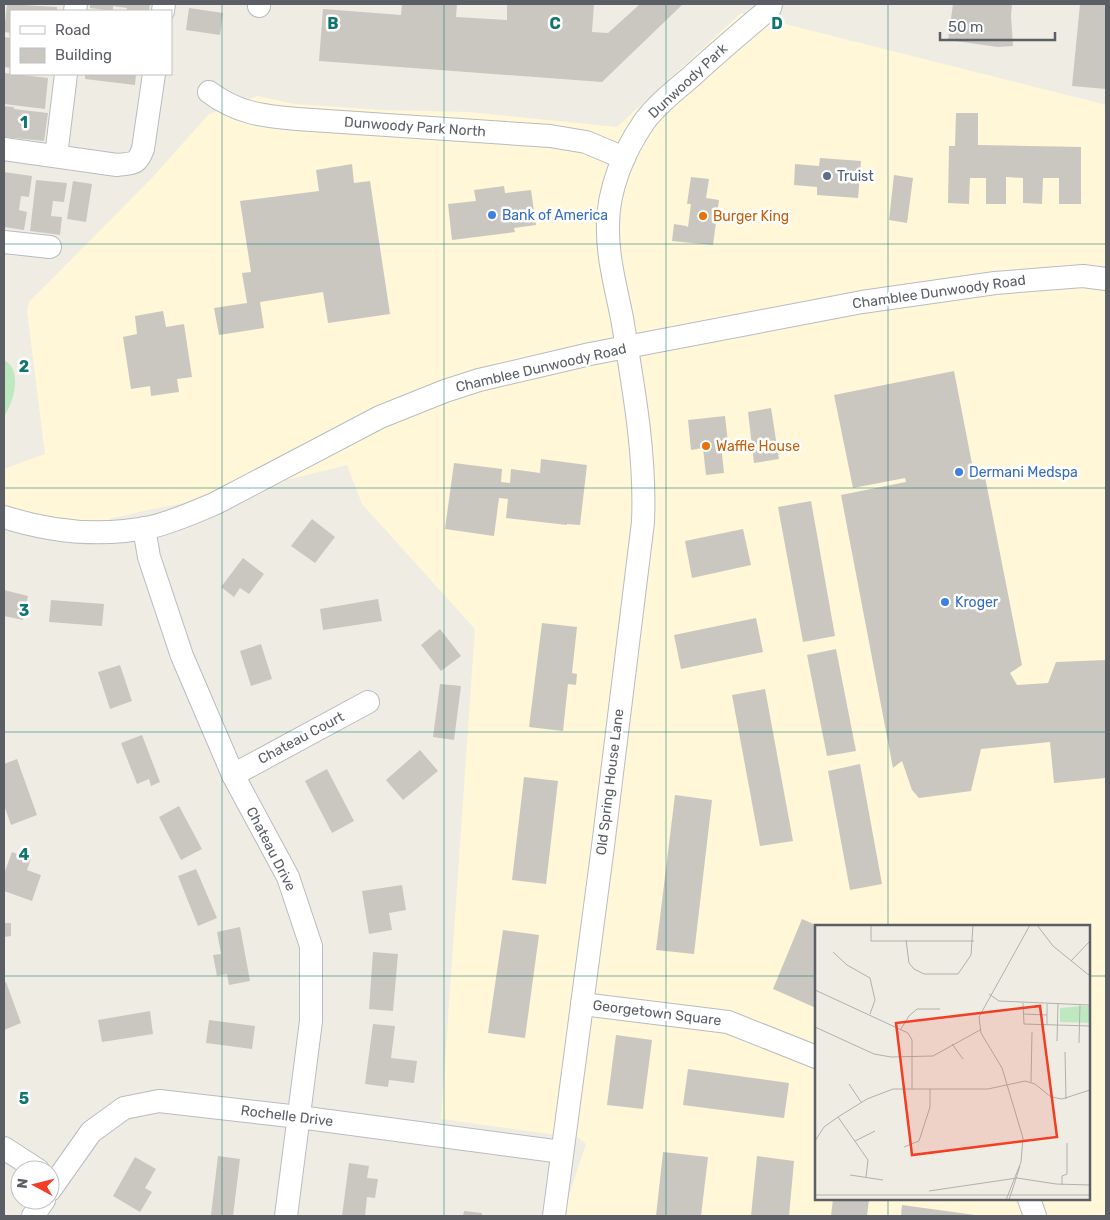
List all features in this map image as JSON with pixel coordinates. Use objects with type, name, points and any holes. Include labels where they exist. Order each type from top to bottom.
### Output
[{"type":"street","name":"Dunwoody Park","points":[[627,347],[611,261],[608,225],[612,196],[624,158],[645,121],[661,102],[770,8],[771,4]]},
{"type":"street","points":[[56,156],[66,75]]},
{"type":"street","points":[[4,149],[117,165],[134,163],[140,159],[143,149],[154,75]]},
{"type":"street","name":"Dunwoody Park North","points":[[209,92],[222,102],[261,116],[297,120],[550,136],[586,142],[624,158]]},
{"type":"street","points":[[4,242],[40,246]]},
{"type":"street","name":"Chamblee Dunwoody Road","points":[[4,517],[28,524],[74,531],[103,532],[144,528],[165,523],[216,503],[380,417],[444,390],[479,380],[627,347],[862,302],[995,282],[1083,276],[1106,279]]},
{"type":"street","name":"Old Spring House Lane","points":[[554,1216],[643,522],[641,448],[627,347]]},
{"type":"street","name":"Chateau Drive","points":[[144,528],[149,557],[182,656],[233,775],[288,877],[311,946],[311,1021],[286,1216]]},
{"type":"street","name":"Chateau Court","points":[[233,775],[368,702]]},
{"type":"street","name":"Georgetown Square","points":[[582,1004],[728,1022],[815,1057]]},
{"type":"street","name":"Rochelle Drive","points":[[60,1168],[90,1132],[124,1108],[159,1101],[299,1116],[562,1152]]},
{"type":"street","points":[[4,1148],[18,1160]]},
{"type":"street","points":[[1029,1200],[1035,1216]]},
{"type":"shaded area","points":[[741,13],[1106,105],[1106,1216],[562,1216],[586,1144],[579,1138],[441,1119],[475,629],[362,504],[347,465],[230,494],[109,519],[107,526],[4,514],[4,469],[45,454],[27,311],[29,302],[152,178],[209,114],[257,96],[295,104],[382,110],[469,112],[617,127]]},
{"type":"green space","points":[[4,360],[13,371],[15,387],[11,403],[4,416]]},
{"type":"building","points":[[7,4],[57,7],[57,10],[10,10],[10,33],[4,32]]},
{"type":"building","points":[[90,4],[150,4],[149,10],[126,10],[127,8],[113,6],[113,10],[90,8]]},
{"type":"building","points":[[402,4],[457,4],[456,17],[507,20],[507,4],[594,4],[592,32],[608,33],[640,4],[683,4],[602,82],[319,61],[323,9],[401,15]]},
{"type":"building","points":[[953,4],[1012,4],[1013,46],[998,47],[948,40]]},
{"type":"building","points":[[1080,4],[1106,4],[1106,89],[1072,86]]},
{"type":"building","points":[[189,8],[223,13],[220,35],[186,30]]},
{"type":"building","points":[[4,37],[10,38],[10,68],[4,67]]},
{"type":"building","points":[[4,73],[48,78],[45,109],[4,104]]},
{"type":"building","points":[[85,75],[136,75],[135,85],[85,79]]},
{"type":"building","points":[[4,106],[48,113],[44,141],[4,137]]},
{"type":"building","points":[[956,113],[978,113],[978,145],[1081,147],[1081,204],[1059,204],[1059,178],[1043,178],[1042,204],[1023,203],[1023,178],[1006,177],[1006,204],[986,204],[986,178],[970,178],[969,204],[948,203],[949,146],[955,146]]},
{"type":"building","name":"Truist","points":[[820,158],[861,161],[858,198],[817,195],[817,187],[794,185],[795,164],[819,166]]},
{"type":"building","points":[[352,164],[354,183],[370,181],[390,314],[328,323],[323,292],[260,302],[264,328],[219,335],[214,308],[247,303],[242,273],[251,272],[240,201],[319,191],[316,170]]},
{"type":"building","points":[[4,172],[32,176],[29,197],[21,196],[19,210],[27,212],[24,230],[4,227]]},
{"type":"building","points":[[894,175],[913,178],[907,223],[889,220]]},
{"type":"building","name":"Burger King","points":[[691,177],[709,179],[706,198],[719,200],[713,245],[672,241],[674,224],[688,227],[691,204],[687,204]]},
{"type":"building","points":[[36,180],[67,183],[64,202],[53,201],[51,216],[62,217],[60,235],[30,231]]},
{"type":"building","points":[[73,181],[92,184],[86,222],[67,219]]},
{"type":"building","name":"Bank of America","points":[[504,186],[505,193],[531,190],[536,225],[514,228],[515,232],[452,240],[448,204],[476,201],[474,190]]},
{"type":"building","points":[[163,311],[166,327],[184,324],[192,377],[177,379],[179,392],[151,396],[150,386],[131,389],[123,337],[137,334],[135,316]]},
{"type":"building","points":[[954,371],[974,474],[984,472],[1022,665],[1010,673],[1017,685],[1048,683],[1056,662],[1106,660],[1106,778],[1054,783],[1050,742],[981,749],[971,791],[919,798],[912,790],[902,761],[893,768],[841,495],[906,482],[905,478],[853,488],[834,395]]},
{"type":"building","points":[[771,408],[779,459],[754,463],[748,412]]},
{"type":"building","name":"Waffle House","points":[[725,416],[728,443],[721,444],[724,473],[706,475],[703,448],[691,450],[688,420]]},
{"type":"building","points":[[541,459],[587,465],[580,525],[506,518],[508,499],[499,498],[494,536],[445,529],[454,463],[502,469],[501,482],[510,483],[511,469],[540,473]]},
{"type":"building","points":[[811,501],[835,636],[803,642],[778,507]]},
{"type":"building","points":[[312,519],[335,537],[315,563],[291,546]]},
{"type":"building","points":[[743,529],[751,565],[692,578],[685,541]]},
{"type":"building","points":[[243,558],[264,574],[249,594],[240,588],[234,597],[221,587]]},
{"type":"building","points":[[4,590],[28,596],[23,620],[4,616]]},
{"type":"building","points":[[378,599],[382,621],[323,630],[320,609]]},
{"type":"building","points":[[51,600],[104,604],[102,626],[49,622]]},
{"type":"building","points":[[756,618],[763,652],[681,669],[674,635]]},
{"type":"building","points":[[542,623],[577,627],[572,673],[577,674],[576,685],[568,684],[563,731],[529,727]]},
{"type":"building","points":[[440,629],[461,656],[441,671],[421,645]]},
{"type":"building","points":[[261,644],[272,679],[251,686],[240,651]]},
{"type":"building","points":[[836,649],[856,751],[827,756],[807,655]]},
{"type":"building","points":[[120,665],[132,701],[110,709],[98,672]]},
{"type":"building","points":[[440,684],[461,686],[454,740],[433,737]]},
{"type":"building","points":[[765,689],[793,841],[760,846],[732,695]]},
{"type":"building","points":[[142,735],[160,782],[151,786],[149,779],[137,784],[121,743]]},
{"type":"building","points":[[420,750],[438,771],[403,800],[386,780]]},
{"type":"building","points":[[17,759],[37,815],[11,825],[4,805],[4,764]]},
{"type":"building","points":[[860,764],[882,884],[850,890],[828,771]]},
{"type":"building","points":[[327,769],[354,821],[332,833],[305,781]]},
{"type":"building","points":[[524,777],[558,781],[546,884],[512,880]]},
{"type":"building","points":[[675,795],[712,800],[694,954],[656,950]]},
{"type":"building","points":[[179,806],[202,849],[181,860],[159,817]]},
{"type":"building","points":[[12,852],[31,859],[27,870],[41,875],[32,901],[4,891],[4,874]]},
{"type":"building","points":[[196,869],[217,918],[198,926],[178,876]]},
{"type":"building","points":[[402,885],[406,910],[389,913],[392,930],[369,934],[362,891]]},
{"type":"building","points":[[802,919],[816,925],[815,1008],[773,989]]},
{"type":"building","points":[[4,923],[11,923],[11,936],[4,937]]},
{"type":"building","points":[[240,927],[250,981],[229,985],[227,974],[217,976],[213,955],[221,954],[217,932]]},
{"type":"building","points":[[503,930],[539,935],[525,1038],[488,1033]]},
{"type":"building","points":[[373,952],[398,954],[393,1011],[369,1009]]},
{"type":"building","points":[[6,982],[21,1023],[4,1030],[4,983]]},
{"type":"building","points":[[150,1011],[153,1034],[102,1042],[98,1020]]},
{"type":"building","points":[[209,1020],[255,1026],[252,1049],[206,1043]]},
{"type":"building","points":[[373,1024],[395,1026],[391,1058],[417,1061],[414,1083],[389,1080],[388,1087],[365,1084]]},
{"type":"building","points":[[616,1035],[652,1040],[643,1109],[607,1105]]},
{"type":"building","points":[[688,1069],[789,1083],[784,1118],[683,1105]]},
{"type":"building","points":[[663,1152],[708,1157],[701,1216],[656,1216]]},
{"type":"building","points":[[218,1156],[240,1159],[233,1216],[211,1215]]},
{"type":"building","points":[[757,1156],[794,1161],[789,1216],[751,1216]]},
{"type":"building","points":[[135,1157],[156,1169],[145,1188],[152,1192],[140,1212],[113,1196]]},
{"type":"building","points":[[349,1163],[369,1166],[367,1178],[378,1179],[375,1198],[367,1197],[365,1216],[342,1216]]},
{"type":"building","points":[[833,1200],[869,1200],[867,1216],[831,1216]]},
{"type":"building","points":[[902,1205],[975,1215],[975,1216],[901,1216]]},
{"type":"building","points":[[464,1211],[482,1213],[482,1216],[463,1216]]},
{"type":"place","name":"Truist","points":[[827,176]]},
{"type":"place","name":"Bank of America","points":[[492,215]]},
{"type":"place","name":"Burger King","points":[[703,216]]},
{"type":"place","name":"Waffle House","points":[[706,446]]},
{"type":"place","name":"Dermani Medspa","points":[[959,472]]},
{"type":"place","name":"Kroger","points":[[945,602]]}]
